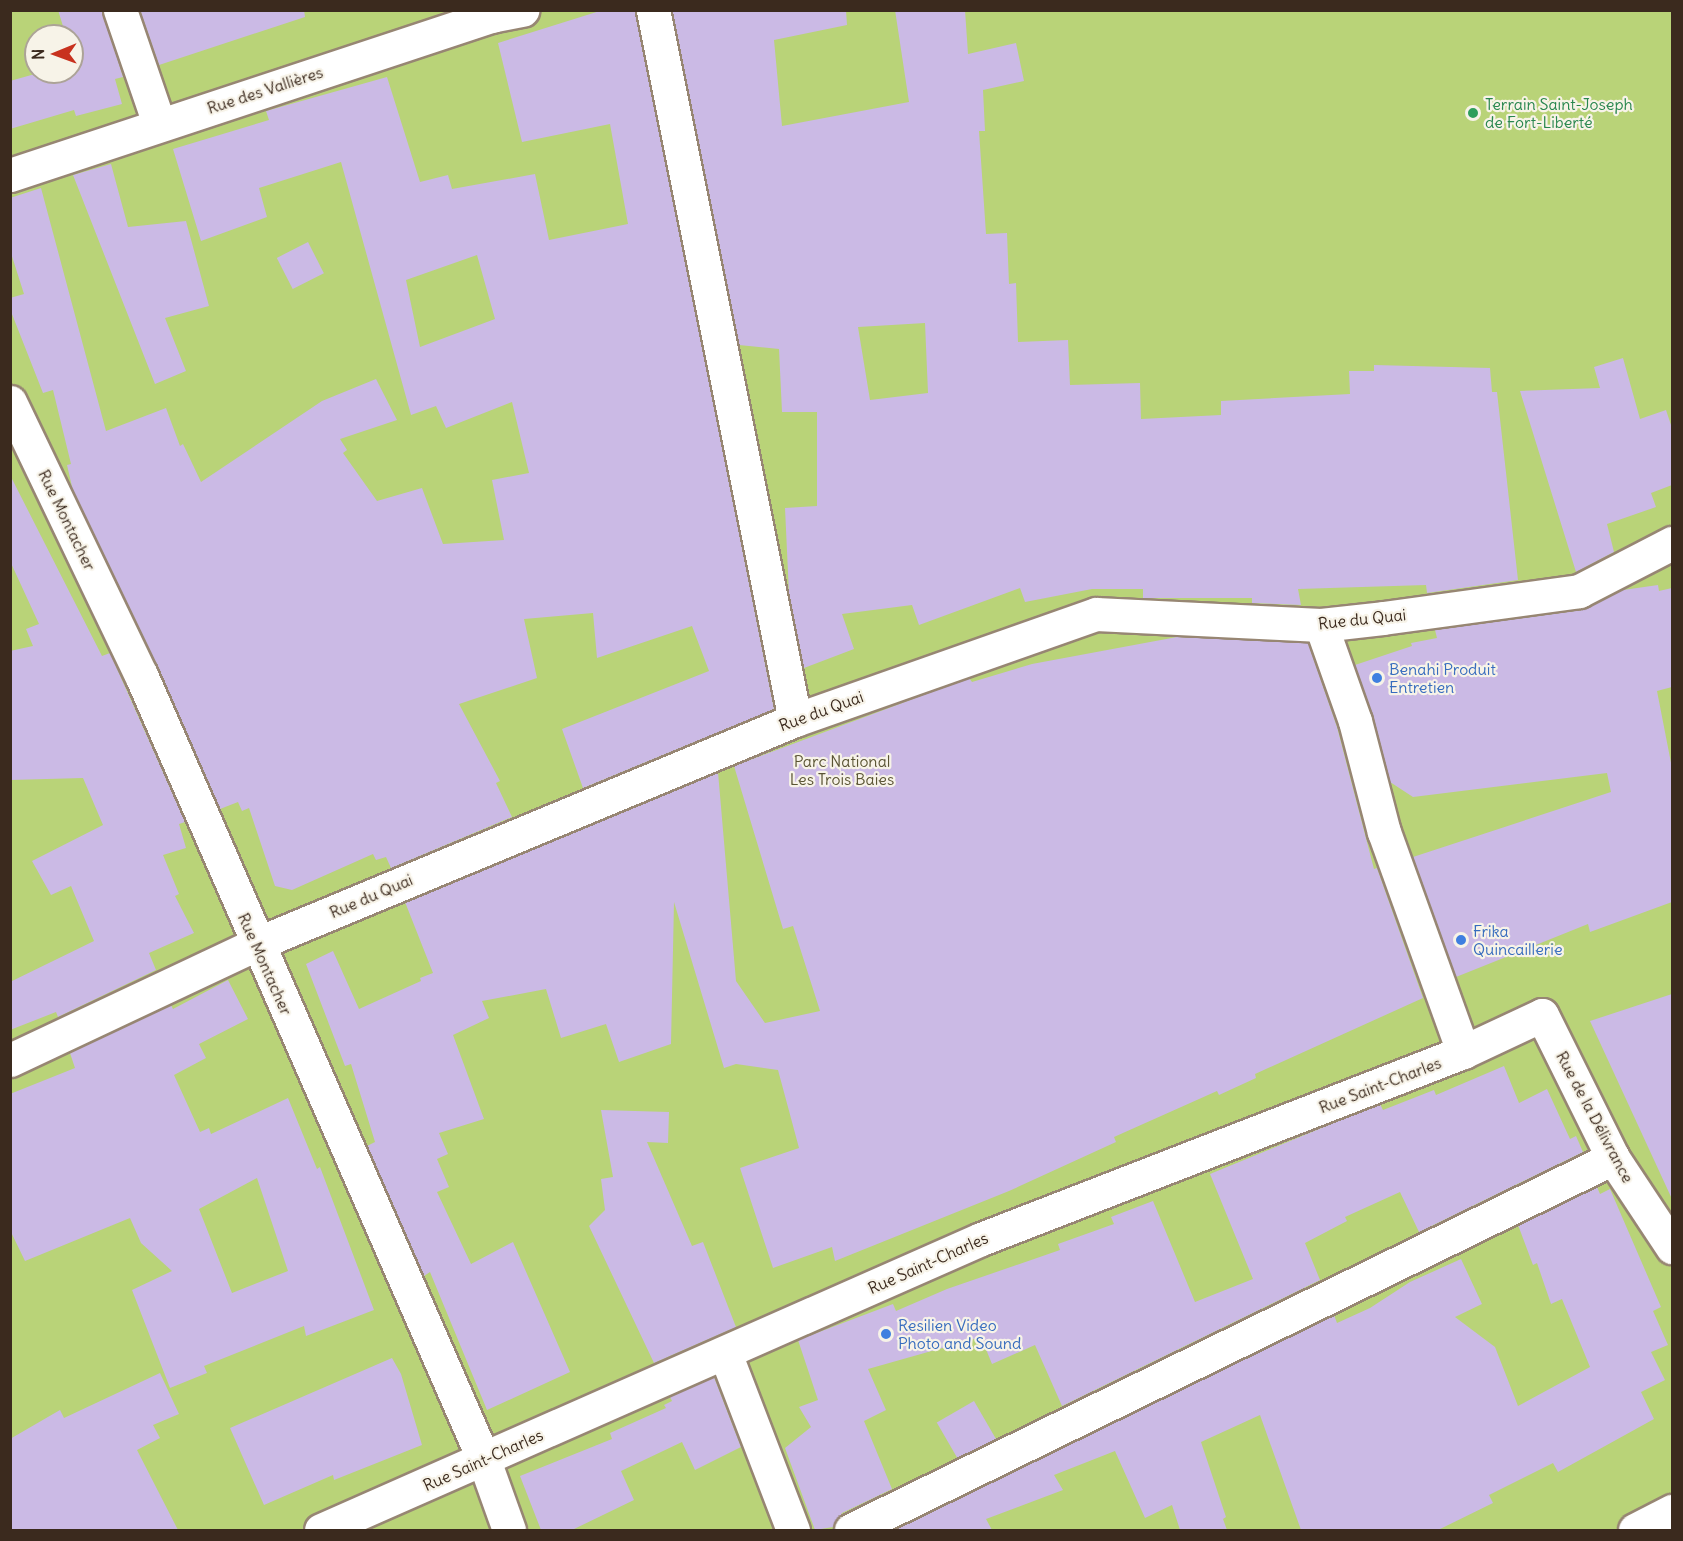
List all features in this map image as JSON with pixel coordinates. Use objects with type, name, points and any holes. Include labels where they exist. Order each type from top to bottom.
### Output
[{"type":"street","points":[[120,10],[159,124]]},
{"type":"street","points":[[653,10],[795,720]]},
{"type":"street","name":"Rue des Vallières","points":[[10,175],[501,12]]},
{"type":"street","name":"Rue Montacher","points":[[10,402],[141,675],[256,944],[484,1460],[509,1530]]},
{"type":"street","name":"Rue du Quai","points":[[10,1060],[256,944],[795,720],[1096,614],[1321,625],[1579,591],[1672,543]]},
{"type":"street","points":[[1321,625],[1356,721],[1384,832],[1463,1052]]},
{"type":"street","name":"Rue Saint-Charles","points":[[321,1530],[981,1239],[1463,1052],[1542,1015]]},
{"type":"street","name":"Rue de la Délivrance","points":[[1542,1015],[1613,1158],[1672,1247]]},
{"type":"street","points":[[851,1530],[1613,1158]]},
{"type":"street","points":[[725,1353],[793,1530]]},
{"type":"street","points":[[1635,1530],[1672,1511]]},
{"type":"green space","name":"Parc National Les Trois Baies","points":[[10,11],[1672,11],[1672,1530],[11,1530]]},
{"type":"building","points":[[58,10],[102,10],[123,77],[115,79],[122,104],[76,116],[74,110],[10,129],[10,81],[24,77],[24,84],[84,84],[84,24],[62,24]]},
{"type":"building","points":[[140,10],[304,10],[305,17],[159,65]]},
{"type":"building","points":[[603,10],[635,10],[774,709],[583,788],[562,729],[709,671],[692,626],[597,658],[593,613],[524,619],[537,678],[459,704],[500,781],[496,783],[512,817],[391,868],[386,857],[376,860],[373,854],[292,890],[275,886],[249,808],[242,811],[238,802],[220,809],[158,667],[73,491],[67,465],[71,464],[53,390],[43,393],[10,309],[10,298],[24,294],[10,250],[10,198],[41,188],[106,431],[166,408],[180,446],[183,444],[201,482],[322,401],[376,379],[397,420],[340,439],[347,450],[343,453],[377,501],[422,488],[443,544],[504,540],[492,480],[529,473],[512,402],[446,428],[436,406],[411,415],[341,162],[259,188],[267,217],[201,241],[173,149],[269,120],[266,111],[387,77],[420,182],[448,175],[452,189],[535,174],[549,240],[628,224],[610,124],[522,142],[498,43]],"holes":[[[477,255],[495,319],[420,347],[406,280]]]},
{"type":"building","points":[[672,10],[846,10],[847,25],[774,40],[782,126],[909,102],[895,10],[965,10],[968,54],[1016,43],[1024,81],[983,90],[985,131],[979,131],[986,234],[1007,233],[1009,284],[1016,283],[1018,342],[1068,340],[1070,385],[1140,383],[1141,419],[1221,415],[1221,401],[1350,394],[1349,371],[1374,371],[1374,365],[1490,368],[1492,392],[1497,392],[1518,580],[1427,593],[1426,585],[1298,589],[1301,605],[1252,603],[1252,598],[1143,598],[1143,589],[1092,589],[1025,602],[1020,588],[919,625],[912,605],[842,614],[854,649],[804,668],[789,594],[785,508],[817,506],[817,412],[782,412],[779,349],[739,345]],"holes":[[[925,323],[928,393],[870,400],[858,327]]]},
{"type":"building","points":[[111,164],[128,227],[186,221],[209,306],[165,318],[186,371],[155,384],[73,175]]},
{"type":"building","points":[[308,242],[324,273],[293,289],[277,258]]},
{"type":"building","points":[[1623,358],[1640,419],[1666,410],[1672,428],[1672,485],[1651,493],[1656,507],[1607,524],[1614,552],[1576,572],[1520,391],[1600,388],[1594,367]]},
{"type":"building","points":[[10,475],[102,656],[110,653],[185,822],[179,824],[186,848],[163,855],[179,894],[175,896],[194,933],[149,953],[156,970],[58,1017],[56,1012],[10,1030],[10,982],[94,941],[71,886],[51,895],[32,861],[103,825],[83,778],[10,780],[10,651],[33,646],[26,629],[39,624],[10,561]]},
{"type":"building","points":[[1658,585],[1659,591],[1672,588],[1672,687],[1657,691],[1672,768],[1672,902],[1590,932],[1588,924],[1456,977],[1413,857],[1611,792],[1607,773],[1413,797],[1390,782],[1355,665],[1412,646],[1411,643],[1437,638],[1435,630],[1582,610],[1623,590]]},
{"type":"building","points":[[1177,637],[1308,643],[1337,727],[1374,869],[1377,868],[1423,998],[1255,1074],[1256,1078],[1219,1095],[1217,1091],[1114,1137],[1116,1142],[1009,1191],[835,1261],[832,1247],[773,1268],[740,1168],[799,1148],[778,1070],[736,1064],[724,1068],[674,902],[671,1044],[619,1062],[606,1024],[561,1038],[546,989],[482,1001],[489,1018],[453,1035],[484,1119],[439,1133],[448,1154],[437,1159],[449,1187],[437,1192],[471,1264],[513,1242],[570,1372],[487,1410],[430,1272],[424,1276],[367,1146],[375,1142],[351,1064],[345,1066],[306,964],[333,951],[359,1009],[421,981],[420,978],[433,973],[405,902],[718,772],[736,981],[765,1023],[820,1011],[793,926],[783,929],[734,766],[969,678],[972,682],[1032,664]]},
{"type":"building","points":[[228,980],[248,1019],[199,1044],[206,1058],[174,1075],[200,1132],[209,1128],[211,1134],[288,1098],[317,1169],[320,1167],[374,1310],[306,1336],[304,1326],[204,1366],[207,1373],[170,1388],[132,1290],[172,1271],[141,1243],[130,1218],[25,1261],[10,1230],[10,1094],[75,1068],[70,1053],[171,1005],[173,1009]],"holes":[[[257,1178],[288,1271],[232,1293],[199,1209]]]},
{"type":"building","points":[[1672,994],[1672,1199],[1590,1021]]},
{"type":"building","points":[[1504,1066],[1519,1103],[1547,1089],[1570,1139],[1576,1136],[1583,1152],[1419,1232],[1400,1192],[1345,1217],[1347,1221],[1305,1243],[1320,1280],[1062,1406],[1035,1345],[992,1364],[981,1337],[868,1369],[886,1410],[864,1421],[892,1489],[842,1513],[833,1527],[815,1530],[785,1448],[811,1427],[799,1407],[818,1400],[798,1340],[893,1304],[896,1311],[947,1289],[1060,1250],[1058,1244],[1114,1224],[1111,1217],[1153,1201],[1195,1302],[1253,1279],[1210,1174],[1380,1104],[1383,1110],[1434,1090],[1436,1095]]},
{"type":"building","points":[[601,1110],[669,1112],[668,1143],[647,1142],[692,1246],[703,1242],[736,1327],[654,1363],[589,1226],[605,1210],[601,1179],[613,1177]]},
{"type":"building","points":[[1597,1187],[1600,1194],[1610,1189],[1661,1307],[1653,1311],[1668,1345],[1651,1352],[1665,1380],[1641,1392],[1654,1419],[1558,1472],[1553,1463],[1489,1495],[1493,1503],[1438,1530],[1301,1530],[1260,1415],[1201,1442],[1226,1517],[1223,1519],[1227,1530],[1180,1530],[1172,1505],[1145,1518],[1115,1451],[1054,1475],[1063,1490],[986,1519],[992,1530],[893,1530],[1334,1315],[1337,1323],[1370,1308],[1410,1282],[1461,1259],[1482,1304],[1455,1317],[1495,1347],[1518,1406],[1590,1367],[1562,1299],[1551,1304],[1537,1263],[1533,1265],[1518,1225]]},
{"type":"building","points":[[392,1358],[401,1374],[422,1445],[334,1480],[333,1475],[264,1505],[230,1428]]},
{"type":"building","points":[[160,1373],[179,1414],[153,1425],[160,1438],[137,1450],[178,1530],[10,1530],[10,1439],[60,1410],[64,1418]]},
{"type":"building","points":[[714,1377],[741,1447],[695,1470],[682,1442],[621,1471],[634,1500],[572,1530],[541,1530],[520,1476],[612,1439],[610,1433],[666,1408],[664,1405],[672,1401],[670,1397]]},
{"type":"building","points":[[974,1401],[996,1439],[959,1461],[937,1422]]},
{"type":"place","name":"Terrain Saint-Joseph de Fort-Liberté","points":[[1473,113]]},
{"type":"place","name":"Benahi Produit Entretien","points":[[1377,678]]},
{"type":"place","name":"Frika Quincaillerie","points":[[1461,940]]},
{"type":"place","name":"Resilien Video Photo and Sound","points":[[886,1334]]}]
